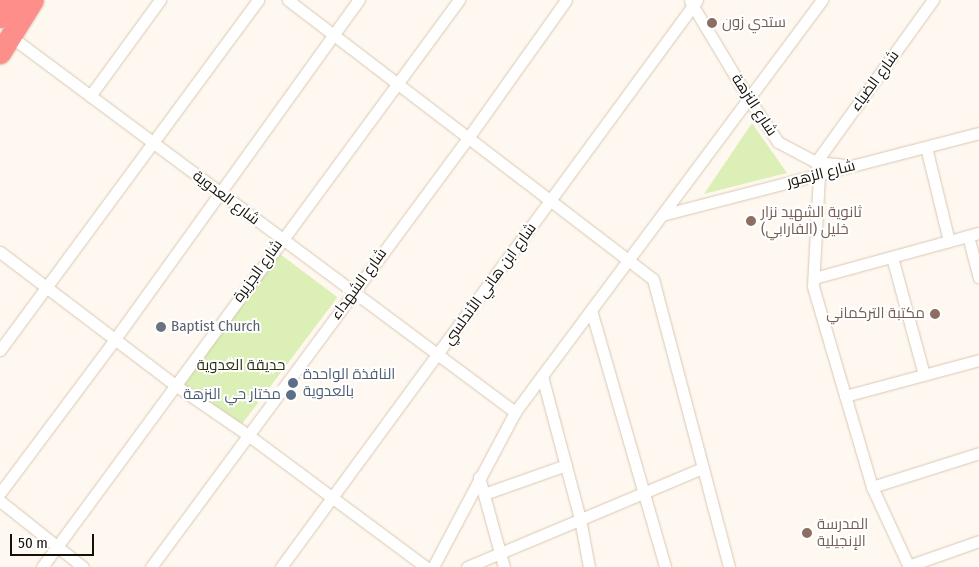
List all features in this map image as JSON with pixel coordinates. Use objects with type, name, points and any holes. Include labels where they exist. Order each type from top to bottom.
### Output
[{"type":"highway","points":[[0,17],[11,0]]},
{"type":"highway","points":[[5,45],[34,0]]},
{"type":"street","points":[[90,96],[160,0]]},
{"type":"street","points":[[0,350],[258,0]]},
{"type":"street","points":[[288,0],[653,279],[729,567]]},
{"type":"street","points":[[0,493],[115,339],[359,0]]},
{"type":"street","name":"شارع الجزيرة","points":[[42,567],[459,0]]},
{"type":"street","name":"شارع الشهداء","points":[[151,567],[468,138],[566,0]]},
{"type":"street","points":[[433,567],[515,412],[822,0]]},
{"type":"street","name":"شارع الضياء","points":[[816,162],[933,0]]},
{"type":"street","name":"شارع النزهة","points":[[693,2],[749,99],[778,142],[816,162],[852,166]]},
{"type":"street","name":"شارع ابن هاني الأندلسي","points":[[282,567],[693,2]]},
{"type":"street","name":"شارع العدوية","points":[[5,45],[90,96],[515,412]]},
{"type":"street","name":"شارع الزهور","points":[[662,214],[979,133]]},
{"type":"street","points":[[926,147],[949,241]]},
{"type":"street","points":[[816,162],[819,174],[813,286],[872,486],[909,566],[979,541]]},
{"type":"street","points":[[814,278],[974,234],[979,278]]},
{"type":"street","points":[[0,252],[175,385],[248,435],[426,567]]},
{"type":"street","points":[[892,257],[924,374]]},
{"type":"street","points":[[591,310],[665,567]]},
{"type":"street","points":[[845,396],[979,360]]},
{"type":"street","points":[[542,376],[580,519],[588,567]]},
{"type":"street","points":[[872,486],[979,453]]},
{"type":"street","points":[[484,494],[566,465]]},
{"type":"street","points":[[468,567],[703,468]]},
{"type":"street","points":[[479,477],[504,567]]},
{"type":"street","points":[[0,501],[84,567]]},
{"type":"green space","points":[[752,123],[787,173],[704,194]]},
{"type":"green space","name":"حديقة العدوية","points":[[280,254],[338,297],[239,428],[182,384]]},
{"type":"place","name":"ستدي زون","points":[[712,23]]},
{"type":"place","name":"ثانوية الشهيد نزار خليل (الفارابي)","points":[[751,221]]},
{"type":"place","name":"مكتبة التركماني","points":[[935,314]]},
{"type":"place","name":"Baptist Church","points":[[161,327]]},
{"type":"place","name":"النافذة الواحدة بالعدوية","points":[[293,383]]},
{"type":"place","name":"مختار حي النزهة","points":[[291,395]]},
{"type":"place","name":"المدرسة الإنجيلية","points":[[807,533]]}]
